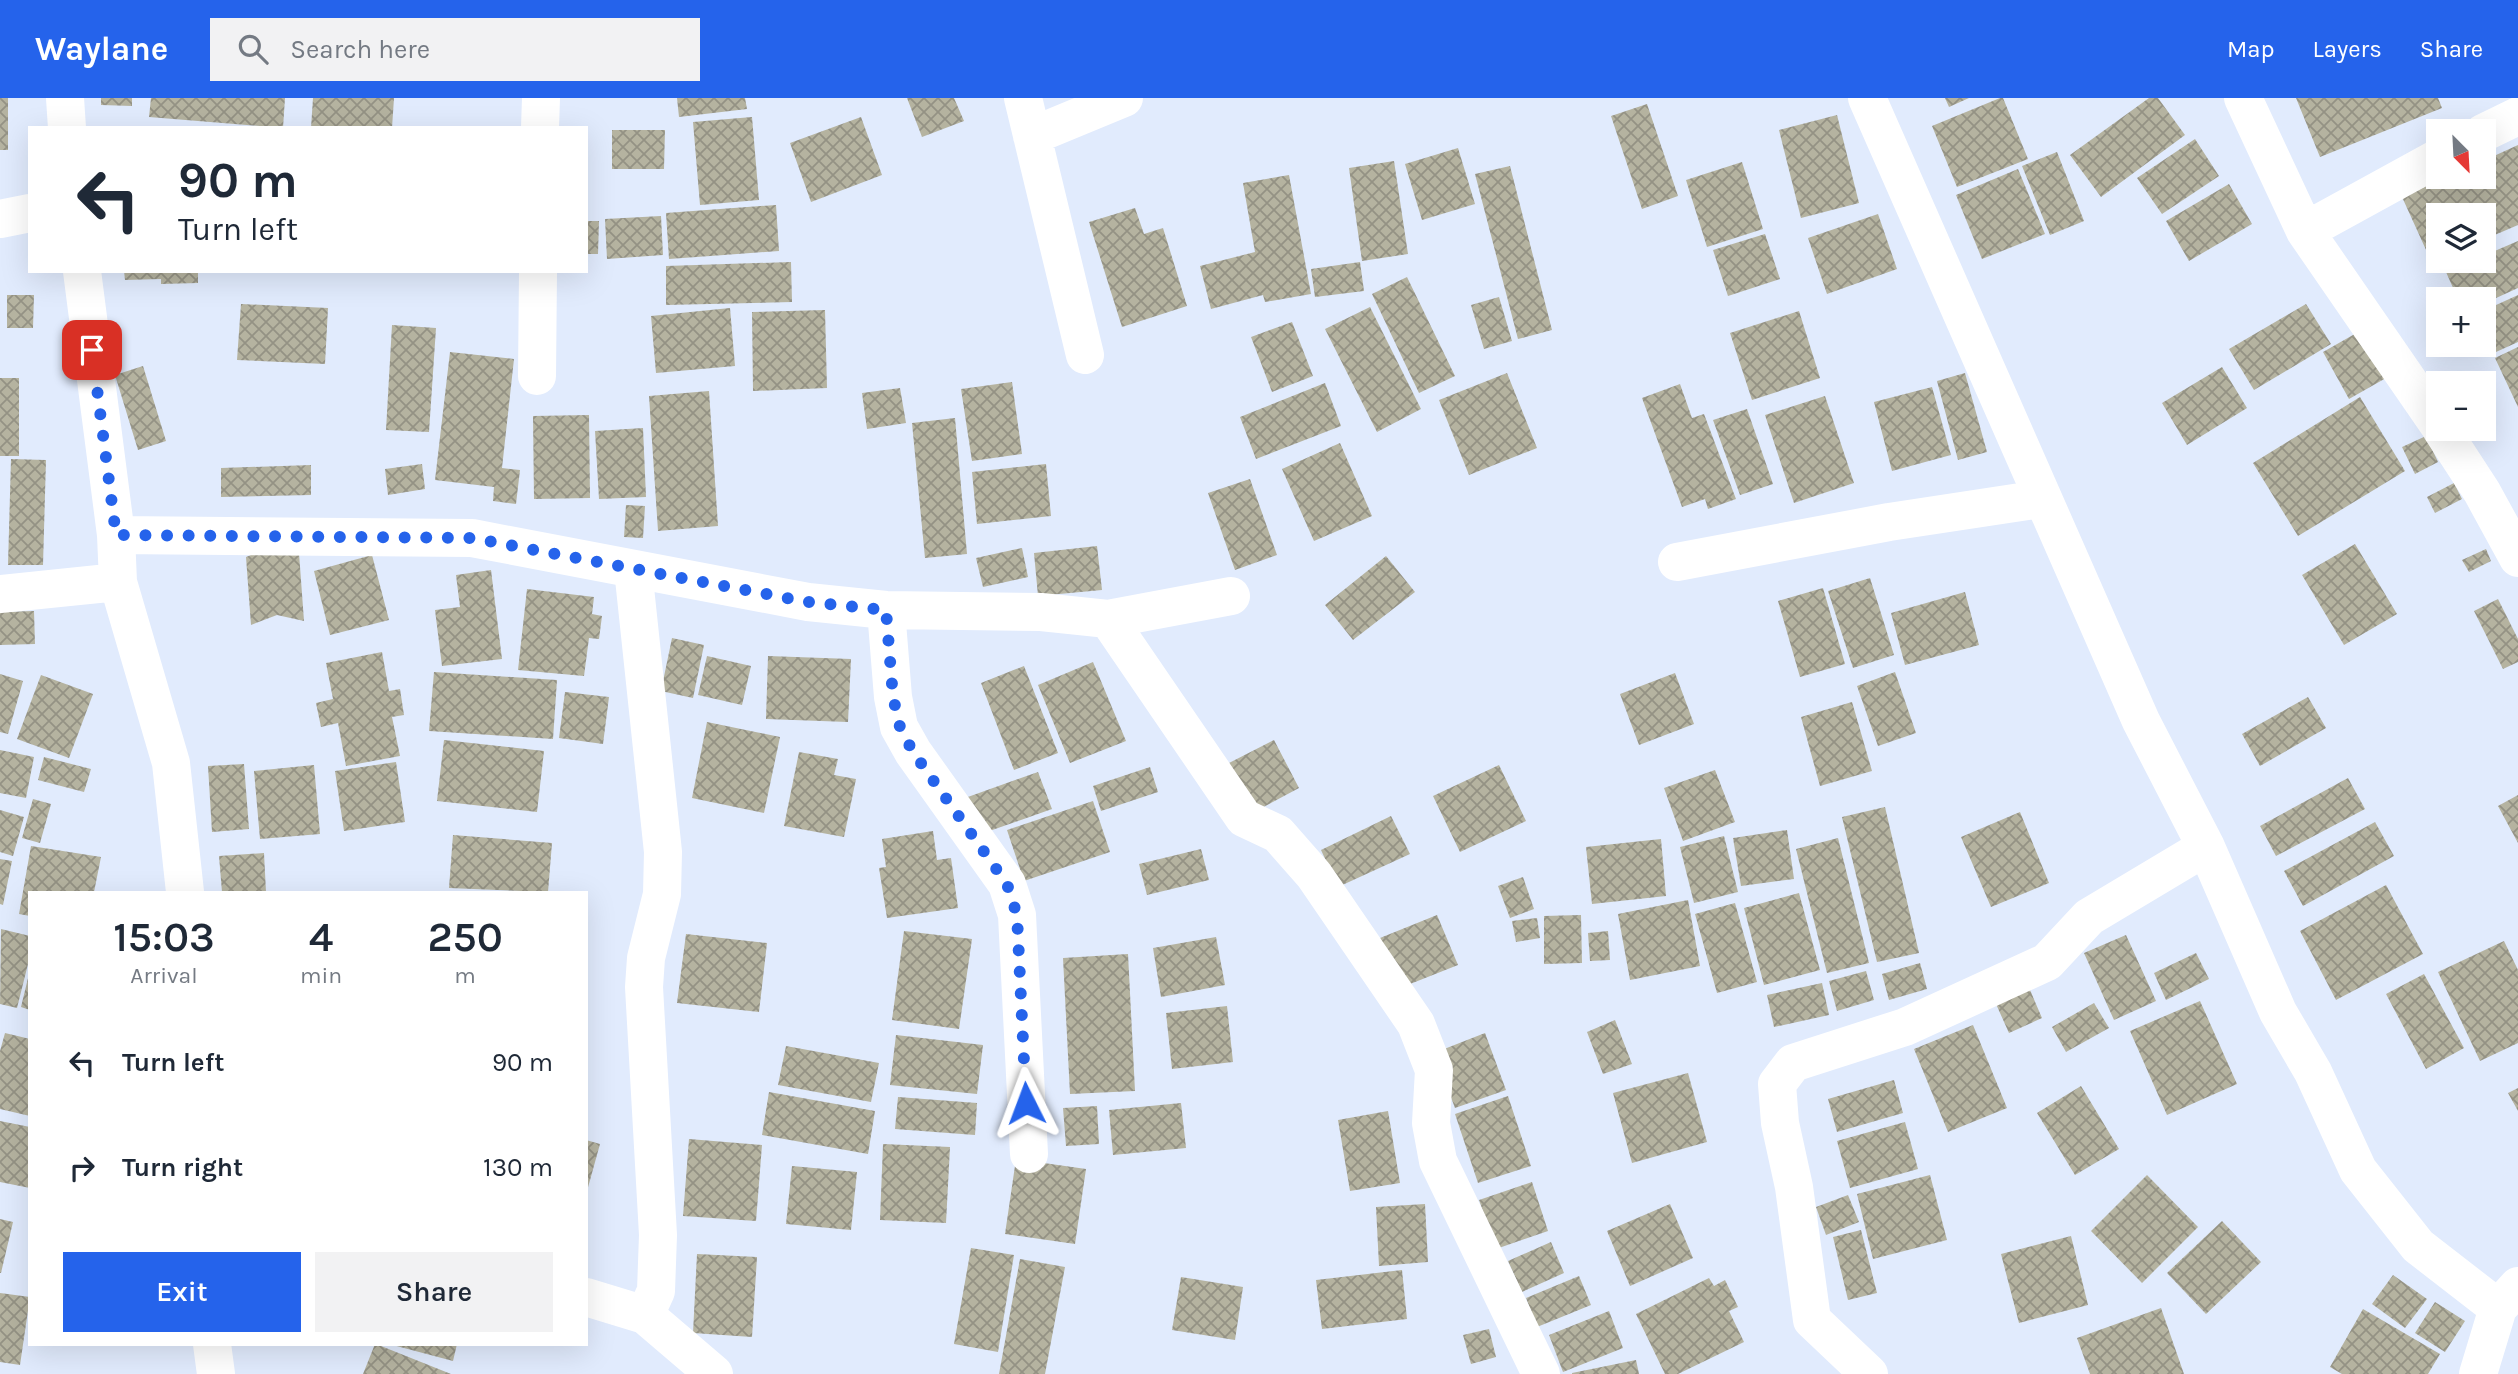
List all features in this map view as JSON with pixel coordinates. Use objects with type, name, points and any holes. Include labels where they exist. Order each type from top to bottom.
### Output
[{"type":"street","points":[[65,98],[67,126]]},
{"type":"street","points":[[540,126],[541,98]]},
{"type":"street","points":[[1023,98],[1085,355]]},
{"type":"street","points":[[1032,136],[1124,98]]},
{"type":"street","points":[[1867,98],[2041,499],[2141,721],[2206,848],[2278,1012],[2313,1072],[2358,1170],[2418,1246],[2508,1297],[2478,1374]]},
{"type":"street","points":[[2243,98],[2305,231],[2426,408]]},
{"type":"street","points":[[2496,127],[2518,116]]},
{"type":"street","points":[[2305,231],[2426,165]]},
{"type":"street","points":[[0,219],[28,213]]},
{"type":"street","points":[[82,273],[116,535],[118,582],[172,763],[185,891]]},
{"type":"street","points":[[537,376],[538,273]]},
{"type":"street","points":[[2448,441],[2482,492],[2518,558]]},
{"type":"street","points":[[1677,562],[1889,522],[2041,499]]},
{"type":"street","points":[[116,535],[472,538],[808,602],[886,610],[1041,612],[1108,619],[1231,596]]},
{"type":"street","points":[[633,569],[663,852],[662,894],[646,958],[644,987],[658,1235],[656,1291],[645,1315]]},
{"type":"street","points":[[0,594],[118,582]]},
{"type":"street","points":[[886,610],[893,697],[900,727],[913,752],[1007,884],[1017,915],[1029,1153]]},
{"type":"street","points":[[1108,619],[1244,818],[1278,834],[1314,875],[1416,1024],[1434,1070],[1432,1123],[1438,1161],[1541,1374]]},
{"type":"street","points":[[1869,1374],[1812,1320],[1794,1187],[1780,1123],[1777,1084],[1793,1063],[1905,1027],[2047,962],[2089,917],[2206,848]]},
{"type":"street","points":[[588,1298],[645,1315],[714,1374]]},
{"type":"street","points":[[212,1346],[216,1374]]},
{"type":"building","points":[[0,98],[8,98],[8,150],[0,150]]},
{"type":"building","points":[[101,98],[132,98],[132,106],[101,105]]},
{"type":"building","points":[[151,98],[285,98],[283,126],[149,117]]},
{"type":"building","points":[[313,98],[394,98],[392,126],[311,126]]},
{"type":"building","points":[[677,98],[745,98],[747,109],[679,117]]},
{"type":"building","points":[[907,98],[954,98],[964,121],[922,137]]},
{"type":"building","points":[[1945,98],[1969,98],[1949,107]]},
{"type":"building","points":[[2003,98],[2028,159],[1957,187],[1932,126]]},
{"type":"building","points":[[2149,98],[2158,98],[2185,135],[2101,197],[2070,155]]},
{"type":"building","points":[[2296,98],[2438,98],[2442,108],[2320,157]]},
{"type":"building","points":[[1647,104],[1678,196],[1642,209],[1611,116]]},
{"type":"building","points":[[1837,115],[1859,203],[1801,218],[1779,130]]},
{"type":"building","points":[[752,117],[759,200],[700,205],[693,122]]},
{"type":"building","points":[[861,117],[882,175],[811,202],[790,143]]},
{"type":"building","points":[[612,130],[665,130],[664,169],[612,169]]},
{"type":"building","points":[[2195,139],[2219,176],[2162,214],[2137,178]]},
{"type":"building","points":[[2518,145],[2518,225],[2496,234],[2496,203],[2426,203],[2426,250],[2402,197],[2426,186],[2426,189],[2496,189],[2496,155]]},
{"type":"building","points":[[1458,148],[1475,204],[1422,220],[1405,164]]},
{"type":"building","points":[[2057,152],[2084,221],[2050,235],[2022,166]]},
{"type":"building","points":[[1394,161],[1408,254],[1362,261],[1349,168]]},
{"type":"building","points":[[1742,162],[1763,229],[1707,247],[1686,180]]},
{"type":"building","points":[[1510,166],[1552,330],[1518,339],[1475,174]]},
{"type":"building","points":[[2018,169],[2045,234],[1982,259],[1956,195]]},
{"type":"building","points":[[1289,175],[1311,294],[1265,302],[1263,295],[1211,309],[1200,266],[1255,252],[1243,183]]},
{"type":"building","points":[[2229,184],[2252,224],[2189,261],[2166,221]]},
{"type":"building","points":[[776,205],[779,251],[669,259],[666,213]]},
{"type":"building","points":[[1135,208],[1144,234],[1163,228],[1187,306],[1122,327],[1089,222]]},
{"type":"building","points":[[1878,214],[1897,269],[1827,294],[1808,238]]},
{"type":"building","points":[[661,216],[663,255],[607,259],[605,219]]},
{"type":"building","points":[[588,221],[599,221],[598,254],[588,254]]},
{"type":"building","points":[[1765,234],[1780,279],[1728,296],[1713,250]]},
{"type":"building","points":[[2518,241],[2518,288],[2496,298],[2496,287],[2453,287],[2446,273],[2496,273],[2496,250]]},
{"type":"building","points":[[791,262],[792,302],[666,305],[666,266]]},
{"type":"building","points":[[1360,262],[1364,291],[1315,297],[1311,269]]},
{"type":"building","points":[[124,273],[198,273],[198,283],[161,284],[161,279],[125,280]]},
{"type":"building","points":[[1407,277],[1455,376],[1419,393],[1372,294]]},
{"type":"building","points":[[7,295],[34,295],[33,328],[7,328]]},
{"type":"building","points":[[2518,295],[2518,342],[2496,352],[2496,305]]},
{"type":"building","points":[[1499,297],[1512,341],[1484,349],[1471,305]]},
{"type":"building","points":[[241,304],[328,308],[325,364],[237,360]]},
{"type":"building","points":[[2306,304],[2331,344],[2254,390],[2229,349]]},
{"type":"building","points":[[1370,307],[1421,409],[1377,432],[1325,329]]},
{"type":"building","points":[[730,308],[735,366],[656,373],[651,316]]},
{"type":"building","points":[[825,310],[827,388],[753,391],[752,312]]},
{"type":"building","points":[[1799,311],[1820,378],[1752,400],[1730,333]]},
{"type":"building","points":[[1292,322],[1313,376],[1272,392],[1251,337]]},
{"type":"building","points":[[392,325],[436,328],[429,432],[386,430]]},
{"type":"building","points":[[2360,331],[2386,378],[2349,399],[2323,352]]},
{"type":"building","points":[[2518,347],[2518,407],[2495,358]]},
{"type":"building","points":[[450,352],[514,359],[502,468],[520,470],[516,504],[493,501],[494,487],[435,480]]},
{"type":"building","points":[[143,366],[166,441],[138,450],[115,375]]},
{"type":"building","points":[[2222,367],[2247,408],[2187,445],[2162,403]]},
{"type":"building","points":[[1507,373],[1537,448],[1469,475],[1439,400]]},
{"type":"building","points":[[1965,373],[1987,452],[1958,460],[1937,381]]},
{"type":"building","points":[[0,378],[19,378],[19,456],[0,456]]},
{"type":"building","points":[[1012,382],[1022,454],[972,461],[961,389]]},
{"type":"building","points":[[1325,383],[1341,426],[1256,459],[1240,417]]},
{"type":"building","points":[[1680,384],[1692,418],[1704,414],[1736,499],[1708,509],[1705,499],[1682,507],[1642,398]]},
{"type":"building","points":[[1932,387],[1951,455],[1892,471],[1874,402]]},
{"type":"building","points":[[900,388],[906,423],[867,429],[862,393]]},
{"type":"building","points":[[709,391],[718,526],[658,531],[649,396]]},
{"type":"building","points":[[1825,396],[1854,483],[1794,503],[1765,415]]},
{"type":"building","points":[[2360,397],[2405,471],[2298,536],[2253,463]]},
{"type":"building","points":[[1747,409],[1773,484],[1740,495],[1713,420]]},
{"type":"building","points":[[589,415],[590,498],[534,499],[533,416]]},
{"type":"building","points":[[955,418],[967,554],[925,558],[912,423]]},
{"type":"building","points":[[643,428],[646,497],[599,499],[595,431]]},
{"type":"building","points":[[2426,436],[2438,462],[2415,474],[2402,447]]},
{"type":"building","points":[[1340,443],[1372,516],[1314,541],[1282,469]]},
{"type":"building","points":[[11,459],[46,460],[43,565],[8,565]]},
{"type":"building","points":[[422,464],[425,489],[388,495],[385,469]]},
{"type":"building","points":[[1046,464],[1051,516],[977,524],[972,472]]},
{"type":"building","points":[[311,465],[311,495],[221,497],[221,468]]},
{"type":"building","points":[[1250,479],[1277,555],[1235,570],[1208,493]]},
{"type":"building","points":[[2454,483],[2462,499],[2435,513],[2427,497]]},
{"type":"building","points":[[626,505],[645,506],[643,538],[624,537]]},
{"type":"building","points":[[2355,544],[2397,614],[2344,645],[2302,575]]},
{"type":"building","points":[[1097,546],[1102,590],[1038,596],[1034,553]]},
{"type":"building","points":[[271,547],[299,553],[304,621],[277,615],[251,625],[246,557]]},
{"type":"building","points":[[1022,548],[1028,577],[983,587],[976,558]]},
{"type":"building","points":[[2486,549],[2491,561],[2469,572],[2462,560]]},
{"type":"building","points":[[372,555],[389,620],[330,635],[314,571]]},
{"type":"building","points":[[1386,556],[1415,592],[1353,640],[1325,605]]},
{"type":"building","points":[[491,570],[502,659],[442,666],[435,610],[460,607],[456,575]]},
{"type":"building","points":[[1870,578],[1894,655],[1853,668],[1828,591]]},
{"type":"building","points":[[1823,588],[1845,664],[1800,677],[1778,601]]},
{"type":"building","points":[[527,589],[594,597],[592,614],[602,616],[599,639],[589,638],[584,676],[518,670]]},
{"type":"building","points":[[1965,592],[1979,645],[1905,665],[1891,613]]},
{"type":"building","points":[[2498,599],[2518,639],[2518,662],[2503,669],[2474,611]]},
{"type":"building","points":[[34,611],[35,644],[0,645],[0,612]]},
{"type":"building","points":[[672,638],[704,645],[693,698],[661,691]]},
{"type":"building","points":[[382,652],[389,691],[400,689],[404,715],[392,717],[400,756],[346,766],[338,723],[321,727],[316,703],[333,699],[326,663]]},
{"type":"building","points":[[707,656],[751,666],[742,705],[698,695]]},
{"type":"building","points":[[768,656],[851,659],[848,722],[766,719]]},
{"type":"building","points":[[1093,662],[1126,741],[1070,763],[1038,685]]},
{"type":"building","points":[[1024,666],[1058,753],[1014,770],[981,683]]},
{"type":"building","points":[[434,672],[557,680],[553,739],[429,731]]},
{"type":"building","points":[[1895,672],[1916,733],[1878,746],[1857,686]]},
{"type":"building","points":[[1675,673],[1694,724],[1639,745],[1620,694]]},
{"type":"building","points":[[0,674],[23,681],[8,734],[0,732]]},
{"type":"building","points":[[41,675],[93,694],[69,758],[17,739]]},
{"type":"building","points":[[565,692],[609,697],[603,744],[559,738]]},
{"type":"building","points":[[2308,697],[2326,728],[2260,766],[2242,734]]},
{"type":"building","points":[[1852,702],[1872,771],[1820,786],[1801,717]]},
{"type":"building","points":[[707,722],[780,737],[764,813],[692,798]]},
{"type":"building","points":[[444,740],[544,751],[537,812],[437,801]]},
{"type":"building","points":[[1274,740],[1299,788],[1254,812],[1229,763]]},
{"type":"building","points":[[0,750],[34,757],[26,798],[0,793]]},
{"type":"building","points":[[799,752],[838,759],[834,775],[856,779],[844,837],[784,826]]},
{"type":"building","points":[[44,757],[91,769],[84,792],[38,780]]},
{"type":"building","points":[[396,762],[405,822],[344,831],[335,771]]},
{"type":"building","points":[[244,764],[249,829],[212,832],[208,766]]},
{"type":"building","points":[[314,765],[320,834],[260,839],[254,771]]},
{"type":"building","points":[[1499,765],[1526,821],[1460,852],[1433,796]]},
{"type":"building","points":[[1150,767],[1158,792],[1101,811],[1093,786]]},
{"type":"building","points":[[1715,770],[1735,822],[1683,841],[1664,788]]},
{"type":"building","points":[[1038,772],[1052,809],[978,835],[965,798]]},
{"type":"building","points":[[2348,778],[2365,809],[2276,856],[2260,826]]},
{"type":"building","points":[[2518,795],[2518,843],[2498,806]]},
{"type":"building","points":[[33,799],[51,804],[40,843],[22,838]]},
{"type":"building","points":[[1093,801],[1110,852],[1024,881],[1007,830]]},
{"type":"building","points":[[1885,807],[1919,953],[1877,962],[1842,817]]},
{"type":"building","points":[[0,810],[24,817],[13,856],[0,852]]},
{"type":"building","points":[[2020,812],[2049,883],[1991,907],[1961,837]]},
{"type":"building","points":[[1391,816],[1410,854],[1338,887],[1321,850]]},
{"type":"building","points":[[2375,822],[2394,856],[2303,906],[2284,871]]},
{"type":"building","points":[[1787,830],[1794,879],[1741,886],[1733,838]]},
{"type":"building","points":[[933,831],[937,860],[951,858],[958,908],[887,918],[879,868],[886,867],[882,839]]},
{"type":"building","points":[[453,835],[552,843],[548,891],[449,888]]},
{"type":"building","points":[[1724,836],[1738,892],[1694,903],[1680,847]]},
{"type":"building","points":[[1838,838],[1869,963],[1827,973],[1796,849]]},
{"type":"building","points":[[1661,839],[1666,896],[1592,904],[1586,847]]},
{"type":"building","points":[[31,846],[101,857],[94,891],[28,891],[28,916],[19,914]]},
{"type":"building","points":[[1201,849],[1209,880],[1147,895],[1139,864]]},
{"type":"building","points":[[264,853],[266,891],[222,891],[219,856]]},
{"type":"building","points":[[0,859],[12,861],[3,905],[0,904]]},
{"type":"building","points":[[1523,877],[1534,909],[1510,918],[1498,886]]},
{"type":"building","points":[[2386,885],[2423,954],[2336,1000],[2300,931]]},
{"type":"building","points":[[1799,893],[1820,970],[1764,985],[1744,908]]},
{"type":"building","points":[[1688,900],[1700,966],[1630,980],[1618,914]]},
{"type":"building","points":[[1735,903],[1757,982],[1717,993],[1695,914]]},
{"type":"building","points":[[1437,915],[1458,965],[1400,988],[1380,938]]},
{"type":"building","points":[[1581,915],[1582,963],[1544,964],[1544,916]]},
{"type":"building","points":[[1537,918],[1540,938],[1516,942],[1512,921]]},
{"type":"building","points":[[1,929],[28,936],[28,964],[17,1008],[0,1004]]},
{"type":"building","points":[[904,931],[972,939],[959,1029],[892,1020]]},
{"type":"building","points":[[1608,931],[1610,960],[1590,961],[1588,933]]},
{"type":"building","points":[[686,934],[767,943],[759,1012],[677,1003]]},
{"type":"building","points":[[2126,935],[2156,1001],[2114,1020],[2084,953]]},
{"type":"building","points":[[1216,937],[1225,985],[1161,997],[1153,948]]},
{"type":"building","points":[[2504,941],[2518,970],[2518,1043],[2480,1061],[2438,972]]},
{"type":"building","points":[[2196,953],[2209,979],[2166,1000],[2154,973]]},
{"type":"building","points":[[1128,954],[1135,1091],[1070,1094],[1063,958]]},
{"type":"building","points":[[1920,963],[1927,989],[1889,1000],[1882,974]]},
{"type":"building","points":[[1866,971],[1874,1000],[1837,1011],[1829,981]]},
{"type":"building","points":[[2424,974],[2464,1048],[2426,1069],[2386,994]]},
{"type":"building","points":[[28,978],[28,1009],[21,1007]]},
{"type":"building","points":[[1822,983],[1829,1015],[1774,1027],[1767,995]]},
{"type":"building","points":[[2030,990],[2042,1018],[2009,1033],[1996,1004]]},
{"type":"building","points":[[2200,1001],[2237,1084],[2167,1115],[2130,1031]]},
{"type":"building","points":[[2094,1003],[2109,1028],[2066,1052],[2052,1027]]},
{"type":"building","points":[[1227,1006],[1233,1062],[1172,1069],[1166,1013]]},
{"type":"building","points":[[1615,1020],[1632,1064],[1603,1074],[1587,1032]]},
{"type":"building","points":[[1973,1025],[2007,1108],[1948,1132],[1914,1049]]},
{"type":"building","points":[[5,1033],[28,1039],[28,1116],[0,1109],[0,1051]]},
{"type":"building","points":[[1485,1033],[1506,1090],[1455,1108],[1434,1053]]},
{"type":"building","points":[[896,1035],[983,1045],[977,1094],[890,1085]]},
{"type":"building","points":[[786,1046],[879,1063],[871,1102],[778,1085]]},
{"type":"building","points":[[1688,1073],[1707,1142],[1632,1163],[1613,1093]]},
{"type":"building","points":[[1894,1080],[1903,1113],[1837,1132],[1828,1099]]},
{"type":"building","points":[[2081,1086],[2119,1149],[2075,1175],[2037,1113]]},
{"type":"building","points":[[2518,1088],[2518,1111],[2508,1093]]},
{"type":"building","points":[[769,1092],[875,1111],[868,1154],[762,1135]]},
{"type":"building","points":[[1508,1096],[1531,1166],[1478,1183],[1455,1114]]},
{"type":"building","points":[[898,1097],[977,1103],[975,1135],[895,1129]]},
{"type":"building","points":[[1181,1103],[1186,1148],[1113,1155],[1109,1110]]},
{"type":"building","points":[[1097,1106],[1099,1144],[1066,1146],[1063,1108]]},
{"type":"building","points":[[1388,1111],[1400,1183],[1350,1191],[1338,1120]]},
{"type":"building","points":[[0,1121],[28,1127],[28,1188],[0,1182]]},
{"type":"building","points":[[1905,1122],[1918,1169],[1850,1188],[1837,1141]]},
{"type":"building","points":[[689,1139],[762,1145],[756,1221],[683,1216]]},
{"type":"building","points":[[588,1141],[600,1144],[588,1187]]},
{"type":"building","points":[[883,1144],[950,1147],[946,1223],[880,1220]]},
{"type":"building","points":[[1016,1159],[1086,1169],[1075,1244],[1005,1234]]},
{"type":"building","points":[[792,1166],[857,1172],[851,1230],[786,1224]]},
{"type":"building","points":[[1930,1175],[1947,1240],[1873,1259],[1857,1194]]},
{"type":"building","points":[[2147,1175],[2198,1227],[2142,1283],[2091,1231]]},
{"type":"building","points":[[1532,1182],[1548,1231],[1496,1249],[1479,1200]]},
{"type":"building","points":[[1848,1195],[1859,1222],[1826,1235],[1816,1207]]},
{"type":"building","points":[[1425,1204],[1428,1262],[1379,1266],[1376,1207]]},
{"type":"building","points":[[1670,1204],[1693,1258],[1630,1286],[1607,1231]]},
{"type":"building","points":[[0,1219],[13,1222],[1,1273],[0,1273]]},
{"type":"building","points":[[2222,1221],[2261,1262],[2206,1314],[2167,1273]]},
{"type":"building","points":[[1861,1230],[1877,1293],[1848,1300],[1833,1237]]},
{"type":"building","points":[[2071,1236],[2088,1305],[2019,1323],[2001,1254]]},
{"type":"building","points":[[1551,1242],[1564,1273],[1522,1292],[1508,1261]]},
{"type":"building","points":[[971,1248],[1014,1255],[998,1352],[954,1344]]},
{"type":"building","points":[[697,1254],[757,1257],[752,1337],[693,1333]]},
{"type":"building","points":[[1020,1259],[1065,1267],[1045,1374],[999,1374]]},
{"type":"building","points":[[1402,1270],[1407,1319],[1322,1329],[1316,1280]]},
{"type":"building","points":[[2393,1275],[2427,1299],[2405,1328],[2372,1304]]},
{"type":"building","points":[[1579,1276],[1591,1305],[1537,1327],[1526,1298]]},
{"type":"building","points":[[1181,1277],[1243,1287],[1235,1340],[1172,1330]]},
{"type":"building","points":[[1709,1278],[1714,1286],[1725,1280],[1738,1307],[1729,1311],[1744,1342],[1678,1374],[1665,1374],[1636,1314]]},
{"type":"building","points":[[0,1293],[28,1297],[20,1365],[0,1362]]},
{"type":"building","points":[[2435,1302],[2465,1321],[2445,1352],[2415,1333]]},
{"type":"building","points":[[2161,1308],[2184,1374],[2090,1374],[2077,1338]]},
{"type":"building","points":[[2363,1309],[2440,1354],[2428,1374],[2342,1374],[2330,1367]]},
{"type":"building","points":[[1609,1311],[1623,1348],[1563,1372],[1549,1335]]},
{"type":"building","points":[[1489,1329],[1496,1357],[1471,1364],[1463,1335]]},
{"type":"building","points":[[374,1346],[381,1346],[451,1374],[363,1374]]},
{"type":"building","points":[[397,1346],[457,1346],[453,1361]]},
{"type":"building","points":[[1636,1360],[1639,1374],[1572,1374],[1572,1373]]},
{"type":"route","points":[[92,350],[116,535],[472,538],[808,602],[886,610],[893,697],[900,727],[913,752],[1007,884],[1017,915],[1026,1103]]}]
